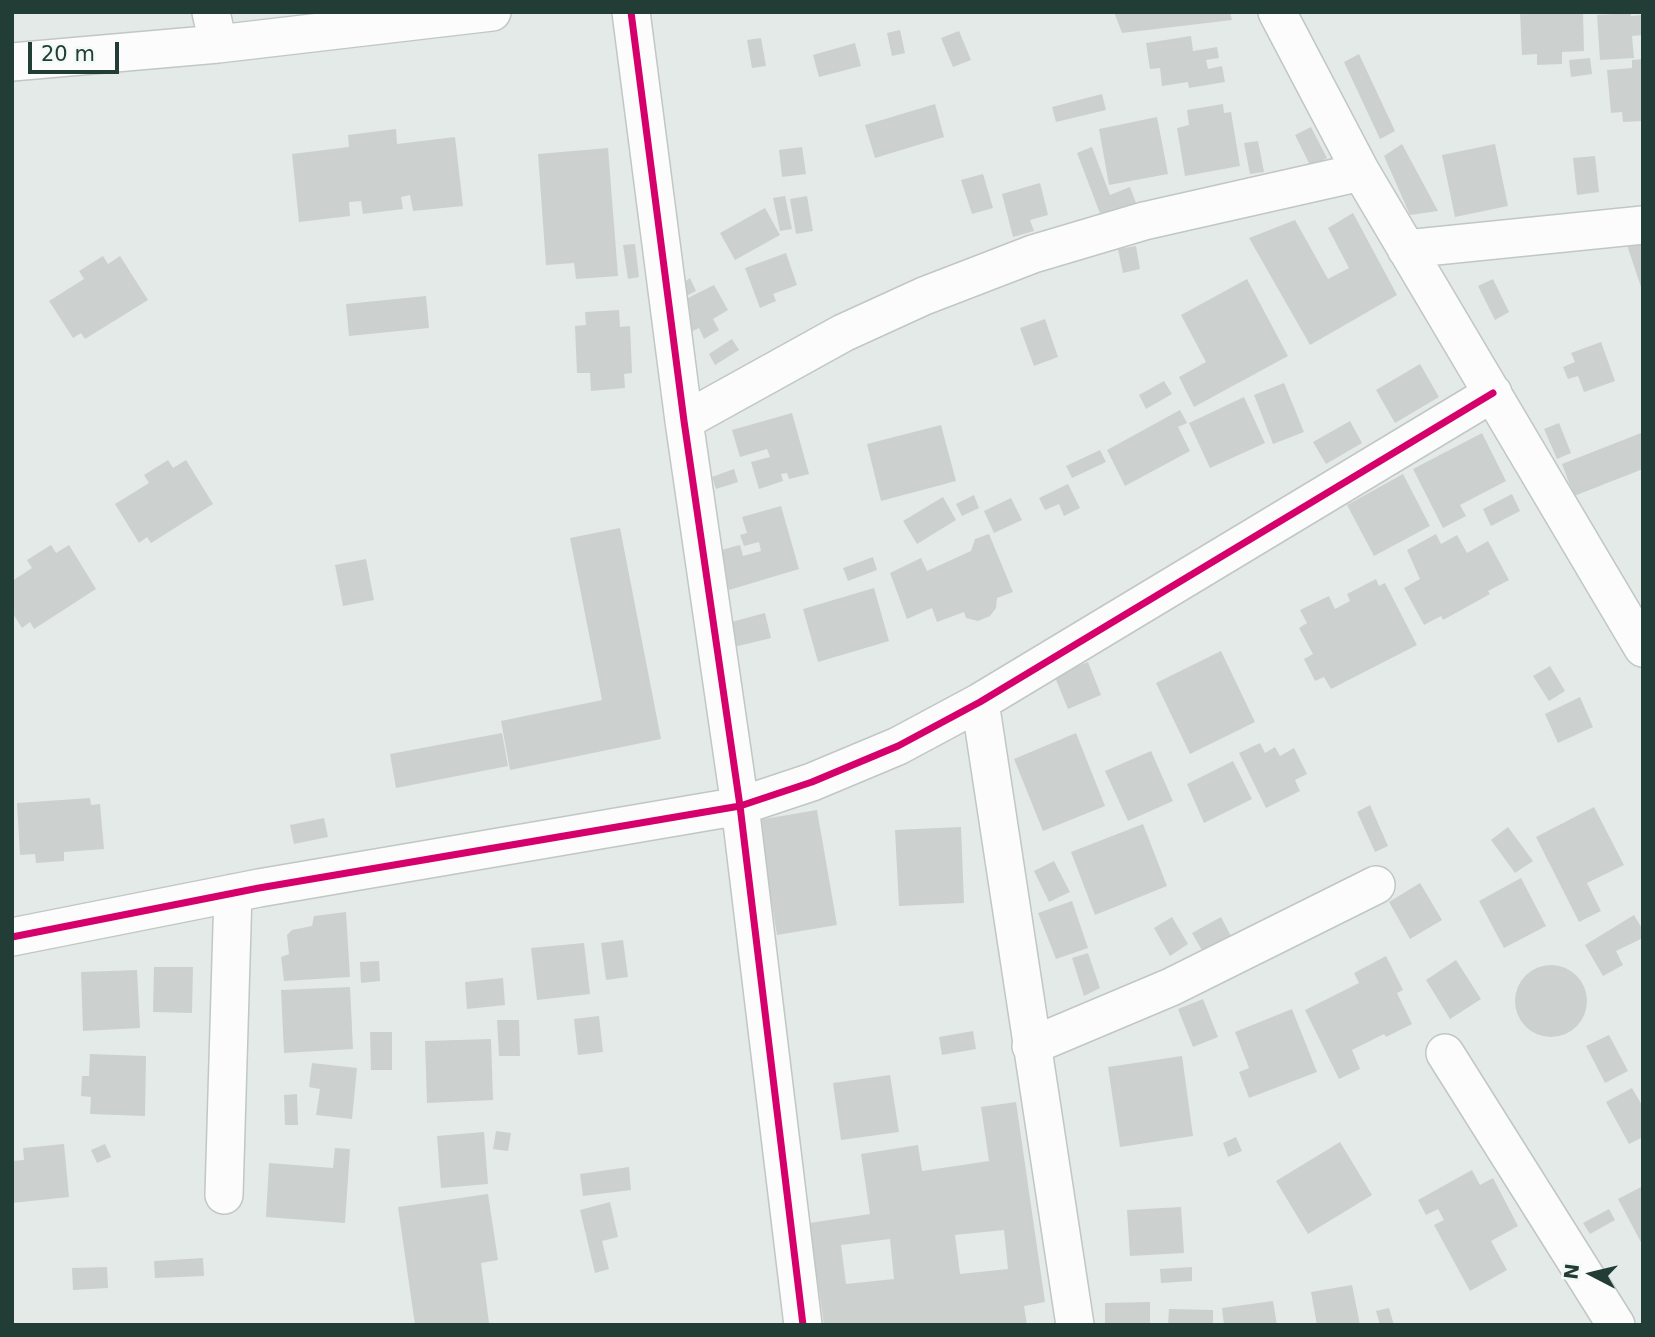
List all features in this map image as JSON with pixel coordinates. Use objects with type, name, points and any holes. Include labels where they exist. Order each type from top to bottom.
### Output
[{"type":"street","points":[[12,62],[215,28],[492,12]]},
{"type":"street","points":[[631,12],[684,421],[740,806],[803,1325]]},
{"type":"street","points":[[1277,12],[1361,172],[1643,648]]},
{"type":"street","points":[[684,421],[843,333],[924,296],[1033,254],[1144,221],[1361,172]]},
{"type":"street","points":[[1406,249],[1643,225]]},
{"type":"street","points":[[12,937],[233,893],[740,806],[812,782],[898,746],[981,702],[1493,393]]},
{"type":"street","points":[[981,702],[1075,1325]]},
{"type":"street","points":[[1031,1046],[1171,987],[1376,885]]},
{"type":"street","points":[[224,1195],[233,893]]},
{"type":"street","points":[[1445,1053],[1616,1325]]},
{"type":"building","points":[[1114,12],[1230,12],[1232,20],[1122,33]]},
{"type":"building","points":[[1520,12],[1583,12],[1584,51],[1562,52],[1562,64],[1537,65],[1537,54],[1522,55]]},
{"type":"building","points":[[1631,13],[1631,16],[1642,15],[1643,27],[1643,35],[1632,36],[1634,58],[1600,60],[1597,15]]},
{"type":"building","points":[[900,30],[905,53],[892,56],[887,33]]},
{"type":"building","points":[[959,31],[971,60],[953,67],[941,38]]},
{"type":"building","points":[[1191,36],[1193,51],[1217,47],[1219,58],[1206,60],[1208,69],[1222,66],[1225,82],[1189,88],[1188,82],[1162,86],[1160,68],[1150,69],[1146,43]]},
{"type":"building","points":[[761,38],[766,66],[752,68],[747,40]]},
{"type":"building","points":[[855,43],[861,66],[819,77],[813,55]]},
{"type":"building","points":[[1359,54],[1395,131],[1380,139],[1344,62]]},
{"type":"building","points":[[1590,58],[1592,74],[1571,77],[1569,60]]},
{"type":"building","points":[[1643,59],[1643,121],[1623,122],[1622,112],[1611,113],[1607,70],[1632,68],[1632,60]]},
{"type":"building","points":[[1102,94],[1106,110],[1056,122],[1052,107]]},
{"type":"building","points":[[935,104],[944,137],[875,158],[865,125]]},
{"type":"building","points":[[1223,104],[1224,113],[1231,112],[1240,166],[1185,176],[1177,128],[1189,125],[1187,110]]},
{"type":"building","points":[[1157,117],[1168,174],[1109,185],[1099,129]]},
{"type":"building","points":[[1311,127],[1327,158],[1311,167],[1295,135]]},
{"type":"building","points":[[396,129],[397,144],[455,137],[463,206],[413,211],[410,195],[401,197],[403,209],[363,214],[361,201],[349,202],[350,216],[299,222],[292,154],[349,147],[348,135]]},
{"type":"building","points":[[1258,141],[1264,172],[1250,174],[1244,143]]},
{"type":"building","points":[[1402,144],[1438,211],[1410,215],[1384,156]]},
{"type":"building","points":[[1495,144],[1508,206],[1455,217],[1442,155]]},
{"type":"building","points":[[802,147],[806,174],[782,177],[779,150]]},
{"type":"building","points":[[1092,147],[1110,195],[1130,187],[1136,203],[1101,216],[1077,153]]},
{"type":"building","points":[[608,148],[618,276],[576,279],[574,263],[546,265],[538,154]]},
{"type":"building","points":[[1595,156],[1599,192],[1577,195],[1573,158]]},
{"type":"building","points":[[983,174],[993,208],[972,214],[961,180]]},
{"type":"building","points":[[1040,183],[1048,215],[1030,220],[1034,231],[1013,237],[1002,194]]},
{"type":"building","points":[[785,196],[792,229],[780,231],[773,198]]},
{"type":"building","points":[[807,196],[813,231],[796,234],[790,199]]},
{"type":"building","points":[[765,208],[780,235],[735,260],[720,233]]},
{"type":"building","points":[[1353,213],[1397,295],[1310,345],[1249,238],[1295,220],[1328,279],[1349,268],[1328,228]]},
{"type":"building","points":[[1639,238],[1643,249],[1642,290],[1626,242]]},
{"type":"building","points":[[635,244],[639,277],[628,279],[623,245]]},
{"type":"building","points":[[1136,246],[1140,269],[1123,273],[1118,249]]},
{"type":"building","points":[[786,253],[797,285],[773,294],[776,301],[760,308],[745,268]]},
{"type":"building","points":[[103,256],[108,264],[120,256],[148,300],[85,339],[81,333],[73,338],[49,301],[84,279],[79,271]]},
{"type":"building","points":[[690,278],[696,291],[684,297],[683,283]]},
{"type":"building","points":[[1247,279],[1288,356],[1194,407],[1179,377],[1206,362],[1181,315]]},
{"type":"building","points":[[1493,279],[1509,312],[1495,320],[1478,286]]},
{"type":"building","points":[[714,285],[728,310],[713,319],[719,330],[704,339],[699,328],[684,335],[680,302]]},
{"type":"building","points":[[426,296],[429,328],[349,336],[346,304]]},
{"type":"building","points":[[619,310],[620,327],[630,326],[632,373],[624,374],[625,388],[591,391],[590,373],[577,373],[575,326],[586,325],[585,312]]},
{"type":"building","points":[[1045,319],[1058,357],[1034,366],[1020,328]]},
{"type":"building","points":[[732,339],[739,350],[715,365],[709,354]]},
{"type":"building","points":[[1601,342],[1615,381],[1584,392],[1578,376],[1568,379],[1563,367],[1575,362],[1571,353]]},
{"type":"building","points":[[1420,364],[1439,397],[1395,423],[1376,390]]},
{"type":"building","points":[[1164,381],[1172,394],[1146,409],[1139,395]]},
{"type":"building","points":[[1284,383],[1304,432],[1273,444],[1254,395]]},
{"type":"building","points":[[1244,397],[1265,443],[1210,468],[1189,423]]},
{"type":"building","points":[[1180,410],[1187,423],[1178,427],[1190,451],[1125,486],[1107,450]]},
{"type":"building","points":[[792,413],[809,474],[789,479],[787,473],[781,474],[783,481],[759,489],[751,462],[770,457],[767,449],[740,457],[732,430]]},
{"type":"building","points":[[1350,421],[1362,443],[1326,464],[1313,442]]},
{"type":"building","points":[[1559,423],[1571,453],[1557,459],[1544,429]]},
{"type":"building","points":[[941,425],[956,481],[881,501],[867,444]]},
{"type":"building","points":[[1482,433],[1506,481],[1460,505],[1466,516],[1443,528],[1413,469]]},
{"type":"building","points":[[1641,433],[1643,469],[1574,496],[1562,464]]},
{"type":"building","points":[[1100,450],[1106,462],[1072,478],[1066,466]]},
{"type":"building","points":[[168,460],[173,468],[186,460],[213,504],[151,543],[147,537],[139,543],[115,504],[149,483],[144,475]]},
{"type":"building","points":[[734,469],[738,482],[716,489],[712,477]]},
{"type":"building","points":[[1403,474],[1430,526],[1374,556],[1347,505]]},
{"type":"building","points":[[1068,484],[1080,508],[1064,516],[1059,504],[1045,510],[1039,498]]},
{"type":"building","points":[[1512,494],[1520,511],[1491,526],[1483,509]]},
{"type":"building","points":[[974,495],[979,508],[962,516],[956,504]]},
{"type":"building","points":[[943,497],[956,520],[917,544],[903,521]]},
{"type":"building","points":[[1011,498],[1022,520],[994,533],[984,511]]},
{"type":"building","points":[[781,506],[799,569],[729,590],[717,551],[740,545],[743,556],[761,551],[759,542],[744,546],[740,535],[747,533],[742,517]]},
{"type":"building","points":[[620,528],[661,739],[510,770],[501,721],[602,700],[570,538]]},
{"type":"building","points":[[989,534],[1013,592],[997,598],[996,608],[990,616],[978,621],[966,618],[964,612],[937,622],[932,608],[907,619],[890,573],[921,558],[927,571],[971,551],[975,539]]},
{"type":"building","points":[[1436,534],[1441,544],[1457,535],[1467,553],[1488,541],[1509,580],[1488,591],[1490,594],[1443,620],[1441,616],[1424,625],[1404,588],[1420,579],[1407,550]]},
{"type":"building","points":[[51,545],[56,553],[69,545],[96,589],[34,629],[30,622],[22,628],[12,612],[12,581],[32,568],[27,560]]},
{"type":"building","points":[[873,557],[877,570],[848,581],[843,568]]},
{"type":"building","points":[[366,559],[374,600],[343,606],[335,565]]},
{"type":"building","points":[[1376,579],[1379,586],[1385,583],[1417,645],[1331,689],[1324,677],[1315,681],[1304,659],[1313,654],[1299,628],[1307,623],[1300,610],[1329,596],[1335,609],[1350,601],[1347,594]]},
{"type":"building","points":[[874,588],[889,641],[818,662],[803,609]]},
{"type":"building","points":[[765,613],[771,638],[726,649],[720,625]]},
{"type":"building","points":[[1221,651],[1255,722],[1190,754],[1156,683]]},
{"type":"building","points":[[1088,662],[1101,695],[1068,709],[1054,675]]},
{"type":"building","points":[[1550,666],[1565,691],[1549,701],[1533,676]]},
{"type":"building","points":[[1580,697],[1593,727],[1558,743],[1545,714]]},
{"type":"building","points":[[502,733],[508,766],[396,788],[390,754]]},
{"type":"building","points":[[1076,733],[1105,806],[1043,831],[1014,759]]},
{"type":"building","points":[[1260,743],[1265,753],[1275,747],[1280,756],[1294,748],[1307,774],[1295,780],[1300,791],[1266,808],[1239,753]]},
{"type":"building","points":[[1151,751],[1173,801],[1128,821],[1105,771]]},
{"type":"building","points":[[1233,761],[1252,799],[1204,823],[1187,784]]},
{"type":"building","points":[[90,798],[91,805],[100,804],[104,849],[64,852],[64,861],[36,863],[35,854],[20,855],[17,803]]},
{"type":"building","points":[[1370,805],[1388,846],[1375,852],[1357,812]]},
{"type":"building","points":[[1594,807],[1624,865],[1587,883],[1601,911],[1579,922],[1536,837]]},
{"type":"building","points":[[817,810],[837,925],[777,935],[758,820]]},
{"type":"building","points":[[324,818],[328,837],[294,844],[290,825]]},
{"type":"building","points":[[1143,824],[1167,886],[1095,915],[1071,852]]},
{"type":"building","points":[[961,827],[964,903],[899,906],[895,830]]},
{"type":"building","points":[[1508,827],[1533,861],[1515,873],[1491,840]]},
{"type":"building","points":[[1054,861],[1070,892],[1049,902],[1034,871]]},
{"type":"building","points":[[1521,878],[1546,926],[1504,948],[1479,901]]},
{"type":"building","points":[[1420,883],[1442,920],[1410,939],[1389,902]]},
{"type":"building","points":[[1072,901],[1088,948],[1056,959],[1038,913]]},
{"type":"building","points":[[346,912],[350,977],[284,981],[281,957],[289,954],[287,935],[292,930],[312,926],[314,916]]},
{"type":"building","points":[[1634,915],[1643,930],[1643,938],[1616,951],[1623,965],[1603,976],[1585,945]]},
{"type":"building","points":[[1172,917],[1188,944],[1170,956],[1154,928]]},
{"type":"building","points":[[1221,917],[1232,938],[1204,954],[1192,933]]},
{"type":"building","points":[[623,940],[628,977],[606,980],[601,943]]},
{"type":"building","points":[[584,943],[590,994],[537,1000],[531,948]]},
{"type":"building","points":[[1088,953],[1100,988],[1084,996],[1072,958]]},
{"type":"building","points":[[1386,956],[1403,990],[1397,993],[1412,1024],[1352,1050],[1360,1069],[1339,1079],[1305,1010],[1359,983],[1354,973]]},
{"type":"building","points":[[1456,960],[1481,999],[1450,1019],[1426,980]]},
{"type":"building","points":[[379,961],[380,981],[361,983],[360,962]]},
{"type":"building","points":[[1551,965],[1571,971],[1581,981],[1587,1001],[1581,1021],[1571,1031],[1551,1037],[1531,1031],[1521,1021],[1515,1001],[1521,981],[1531,971]]},
{"type":"building","points":[[154,967],[193,967],[192,1013],[153,1012]]},
{"type":"building","points":[[137,970],[140,1028],[83,1031],[81,972]]},
{"type":"building","points":[[503,978],[505,1005],[467,1009],[465,982]]},
{"type":"building","points":[[350,987],[353,1049],[284,1053],[281,990]]},
{"type":"building","points":[[1203,999],[1218,1037],[1193,1047],[1178,1009]]},
{"type":"building","points":[[1292,1009],[1317,1072],[1249,1098],[1239,1072],[1249,1068],[1235,1032]]},
{"type":"building","points":[[599,1016],[603,1052],[578,1055],[574,1019]]},
{"type":"building","points":[[497,1020],[519,1020],[520,1056],[499,1056]]},
{"type":"building","points":[[973,1031],[976,1049],[942,1055],[939,1037]]},
{"type":"building","points":[[370,1032],[392,1032],[392,1070],[371,1070]]},
{"type":"building","points":[[1609,1035],[1628,1071],[1605,1083],[1586,1046]]},
{"type":"building","points":[[491,1039],[493,1100],[427,1103],[425,1041]]},
{"type":"building","points":[[90,1054],[146,1056],[145,1116],[90,1114],[91,1097],[81,1096],[82,1076],[89,1076]]},
{"type":"building","points":[[1182,1056],[1193,1136],[1120,1147],[1108,1067]]},
{"type":"building","points":[[312,1063],[357,1068],[352,1119],[316,1115],[320,1089],[309,1087]]},
{"type":"building","points":[[890,1075],[899,1132],[841,1140],[833,1083]]},
{"type":"building","points":[[1632,1088],[1643,1107],[1643,1137],[1629,1144],[1606,1102]]},
{"type":"building","points":[[297,1094],[298,1125],[285,1125],[284,1095]]},
{"type":"building","points":[[1016,1102],[1045,1302],[1024,1306],[1027,1325],[824,1325],[809,1223],[870,1214],[861,1154],[918,1145],[922,1171],[989,1161],[981,1107]],"holes":[[[1004,1230],[1008,1269],[960,1274],[955,1235]],[[890,1239],[894,1279],[846,1284],[841,1245]]]},
{"type":"building","points":[[496,1131],[511,1133],[508,1151],[493,1149]]},
{"type":"building","points":[[484,1132],[488,1184],[441,1188],[437,1136]]},
{"type":"building","points":[[1236,1137],[1242,1151],[1228,1157],[1223,1143]]},
{"type":"building","points":[[1340,1142],[1372,1195],[1308,1234],[1276,1181]]},
{"type":"building","points":[[64,1144],[69,1197],[12,1203],[12,1161],[24,1160],[23,1148]]},
{"type":"building","points":[[105,1144],[111,1157],[97,1163],[91,1150]]},
{"type":"building","points":[[335,1148],[350,1149],[345,1223],[266,1217],[269,1163],[333,1168]]},
{"type":"building","points":[[629,1167],[631,1190],[583,1196],[580,1174]]},
{"type":"building","points":[[1472,1170],[1480,1185],[1493,1178],[1518,1226],[1491,1241],[1507,1270],[1470,1291],[1434,1225],[1444,1220],[1438,1209],[1426,1215],[1418,1200]]},
{"type":"building","points":[[1643,1186],[1643,1246],[1618,1199]]},
{"type":"building","points":[[488,1194],[498,1260],[481,1263],[489,1323],[415,1325],[398,1207]]},
{"type":"building","points":[[610,1202],[618,1237],[602,1241],[609,1269],[595,1273],[580,1210]]},
{"type":"building","points":[[1181,1207],[1184,1253],[1130,1256],[1127,1210]]},
{"type":"building","points":[[1609,1209],[1615,1220],[1590,1234],[1583,1223]]},
{"type":"building","points":[[203,1258],[204,1276],[155,1278],[154,1261]]},
{"type":"building","points":[[107,1267],[108,1288],[73,1290],[72,1268]]},
{"type":"building","points":[[1192,1267],[1192,1281],[1161,1283],[1160,1269]]},
{"type":"building","points":[[1352,1285],[1360,1325],[1317,1325],[1311,1292]]},
{"type":"building","points":[[1273,1301],[1277,1325],[1224,1325],[1222,1308]]},
{"type":"building","points":[[1150,1302],[1150,1325],[1105,1325],[1105,1303]]},
{"type":"building","points":[[1389,1308],[1394,1325],[1380,1325],[1376,1311]]},
{"type":"building","points":[[1169,1309],[1213,1310],[1213,1325],[1168,1325]]},
{"type":"cycle path","points":[[631,12],[684,421],[740,806],[803,1325]]},
{"type":"cycle path","points":[[12,937],[259,888],[740,806],[812,782],[898,746],[980,702],[1493,393]]}]
